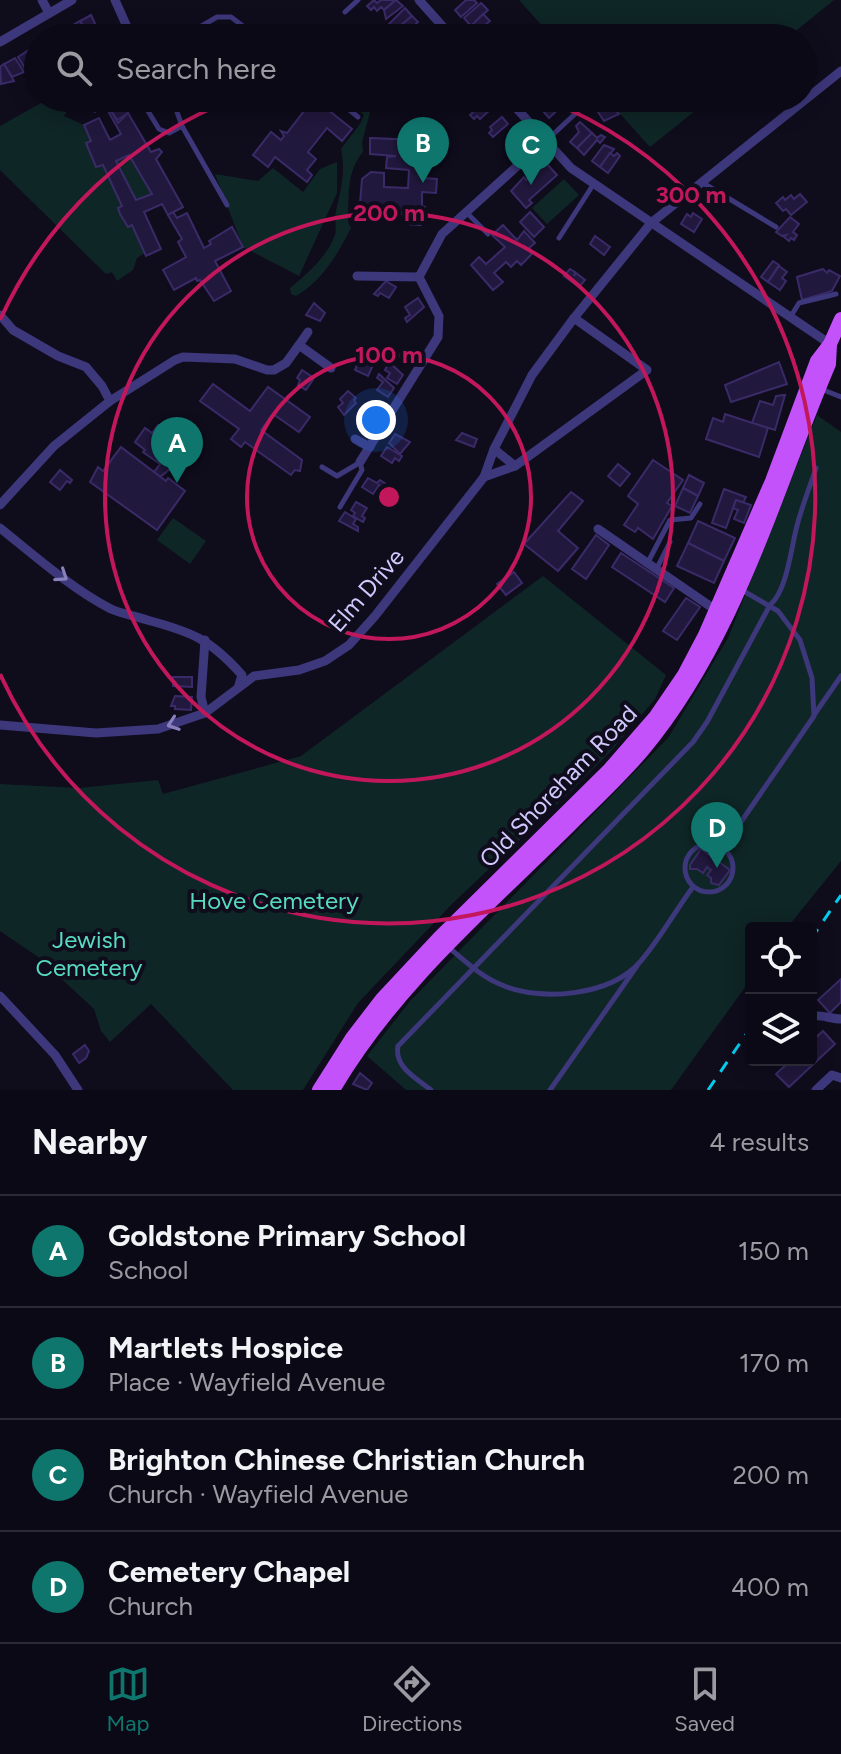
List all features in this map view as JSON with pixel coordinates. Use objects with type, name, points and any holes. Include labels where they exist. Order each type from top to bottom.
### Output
[{"type":"main road","name":"Old Shoreham Road","points":[[319,1090],[352,1038],[382,999],[443,942],[635,742],[684,675],[734,586],[772,481],[814,386],[829,365],[830,344],[841,319]]},
{"type":"main road","name":"Old Shoreham Road","points":[[333,1090],[378,1023],[443,942]]},
{"type":"street","points":[[42,0],[49,13]]},
{"type":"street","points":[[30,24],[72,0]]},
{"type":"street","points":[[115,0],[126,24]]},
{"type":"street","points":[[419,0],[440,24]]},
{"type":"street","points":[[0,42],[24,28]]},
{"type":"street","name":"Elm Drive","points":[[817,90],[841,71]]},
{"type":"street","points":[[519,112],[571,168],[593,185],[830,344]]},
{"type":"street","name":"Elm Drive","points":[[239,685],[254,676],[299,670],[325,661],[349,645],[484,477],[494,449],[532,375],[651,223],[790,112]]},
{"type":"street","points":[[419,277],[442,234],[545,141]]},
{"type":"street","points":[[357,276],[419,277]]},
{"type":"street","points":[[360,462],[438,337],[439,316],[419,277]]},
{"type":"street","points":[[0,315],[13,330],[58,356],[86,367],[110,401]]},
{"type":"street","points":[[484,477],[515,466],[647,370],[574,318]]},
{"type":"street","points":[[0,505],[43,456],[110,401],[175,360],[183,357],[235,359],[274,370],[286,363],[308,332]]},
{"type":"street","points":[[299,345],[331,368]]},
{"type":"street","points":[[355,439],[370,447]]},
{"type":"street","points":[[494,449],[515,466]]},
{"type":"street","points":[[0,528],[52,570],[113,609],[186,631],[205,640],[225,655],[242,675],[239,685],[205,713],[158,729],[96,733],[0,725]]},
{"type":"street","points":[[598,529],[721,613]]},
{"type":"street","points":[[205,640],[201,697],[205,713]]},
{"type":"street","points":[[0,996],[55,1055],[78,1090]]},
{"type":"street","points":[[817,1014],[828,1019],[841,1019]]},
{"type":"street","points":[[816,1090],[832,1075],[841,1078]]},
{"type":"lane","points":[[345,12],[358,0]]},
{"type":"lane","points":[[205,24],[217,17],[231,17],[240,24]]},
{"type":"lane","points":[[149,112],[159,129],[169,133],[182,126]]},
{"type":"lane","points":[[177,112],[227,205]]},
{"type":"lane","points":[[352,112],[358,117]]},
{"type":"lane","points":[[545,141],[577,112]]},
{"type":"lane","points":[[703,183],[776,227]]},
{"type":"lane","points":[[559,238],[593,185]]},
{"type":"lane","points":[[466,212],[488,234]]},
{"type":"lane","points":[[790,317],[799,303],[836,294]]},
{"type":"lane","points":[[814,386],[841,397]]},
{"type":"lane","points":[[322,467],[337,476],[360,462],[362,470],[340,507]]},
{"type":"lane","points":[[431,1090],[399,1063],[398,1046],[693,742],[775,601],[816,468]]},
{"type":"lane","points":[[651,568],[672,517],[682,520],[691,518],[700,504]]},
{"type":"lane","points":[[651,568],[670,542]]},
{"type":"lane","points":[[734,586],[770,605],[785,618],[800,640],[812,678],[814,716]]},
{"type":"lane","points":[[723,848],[841,676]]},
{"type":"lane","points":[[708,843],[723,848],[732,861],[732,876],[728,883],[715,891],[700,891],[693,887],[685,875],[687,855],[708,843]]},
{"type":"lane","points":[[550,1090],[693,887]]},
{"type":"lane","points":[[443,942],[492,981],[509,988],[565,994],[601,986],[639,964]]},
{"type":"green space","points":[[519,0],[834,0],[804,24],[540,24]]},
{"type":"green space","points":[[25,112],[66,112],[64,116],[84,125],[96,167],[103,165],[128,226],[132,225],[145,253],[137,258],[133,270],[117,281],[112,272],[106,274],[0,170],[0,126]]},
{"type":"green space","points":[[361,112],[370,112],[362,142],[363,152],[351,176],[348,222],[351,228],[322,275],[296,296],[291,294],[290,288],[322,258],[335,235],[335,214],[343,172],[341,149],[364,115]]},
{"type":"green space","points":[[619,112],[694,112],[650,147]]},
{"type":"green space","points":[[129,155],[152,194],[136,200],[116,161]]},
{"type":"green space","points":[[337,162],[337,193],[299,276],[243,247],[215,174],[258,181],[273,168],[303,192],[320,169]]},
{"type":"green space","points":[[564,179],[579,195],[547,224],[532,208]]},
{"type":"green space","points":[[817,415],[841,432],[841,861],[792,922],[745,922],[745,987],[671,1090],[406,1090],[367,1056],[410,1001],[668,738],[728,638]]},
{"type":"green space","points":[[173,518],[206,541],[190,564],[157,540]]},
{"type":"green space","name":"Hove Cemetery","points":[[543,576],[666,675],[655,699],[612,750],[451,905],[358,1003],[303,1090],[233,1090],[151,1004],[110,1042],[101,1031],[94,1009],[38,957],[0,931],[0,784],[79,788],[158,780],[163,794],[301,756]]},
{"type":"building","points":[[374,0],[377,3],[396,0],[384,10],[381,7],[377,11],[367,6]]},
{"type":"building","points":[[396,0],[403,6],[386,19],[384,10]]},
{"type":"building","points":[[466,0],[477,3],[461,17],[455,10]]},
{"type":"building","points":[[481,3],[488,10],[473,24],[464,18]]},
{"type":"building","points":[[405,8],[412,16],[402,24],[389,24]]},
{"type":"building","points":[[483,14],[490,21],[486,24],[473,24]]},
{"type":"building","points":[[91,15],[95,24],[82,24],[80,21]]},
{"type":"building","points":[[412,16],[418,22],[416,24],[403,24]]},
{"type":"building","points":[[24,53],[24,67],[18,57]]},
{"type":"building","points":[[15,58],[24,72],[12,77],[4,64]]},
{"type":"building","points":[[4,64],[14,81],[1,84],[0,67]]},
{"type":"building","points":[[110,112],[118,123],[128,113],[151,152],[159,149],[162,152],[156,159],[183,207],[168,215],[162,204],[144,212],[161,249],[146,256],[132,225],[128,227],[120,214],[118,208],[122,206],[103,165],[96,167],[86,143],[91,141],[84,125],[99,118],[110,140],[121,134]],"holes":[[[129,155],[152,194],[136,200],[116,161]]]},
{"type":"building","points":[[112,112],[127,112],[128,113],[117,120]]},
{"type":"building","points":[[303,112],[331,112],[352,129],[342,141],[327,128],[308,152],[316,159],[307,170],[312,175],[307,182],[275,157],[268,167],[253,155],[271,132],[281,140],[284,136],[281,131],[287,133]]},
{"type":"building","points":[[473,112],[488,112],[480,119],[470,115]]},
{"type":"building","points":[[598,112],[619,114],[604,121]]},
{"type":"building","points":[[502,117],[508,124],[493,137],[489,133],[492,130],[490,127]]},
{"type":"building","points":[[580,122],[592,133],[577,148],[570,142],[579,132],[576,126]]},
{"type":"building","points":[[592,133],[597,138],[601,135],[605,137],[600,143],[597,140],[584,155],[577,148]]},
{"type":"building","points":[[370,138],[418,140],[418,145],[423,145],[425,156],[433,157],[433,166],[424,166],[423,178],[437,179],[436,193],[422,192],[425,213],[421,212],[421,225],[406,224],[407,213],[383,211],[382,217],[359,215],[362,179],[371,172],[384,173],[384,187],[408,188],[409,170],[386,168],[387,157],[396,156],[370,154]]},
{"type":"building","points":[[604,145],[614,149],[600,167],[592,161]]},
{"type":"building","points":[[610,153],[620,156],[608,173],[600,167]]},
{"type":"building","points":[[546,163],[557,175],[529,200],[532,203],[526,208],[511,191],[524,177],[526,180]]},
{"type":"building","points":[[800,194],[807,202],[791,215],[776,203],[783,197],[785,200],[791,195],[794,199]]},
{"type":"building","points":[[173,212],[177,218],[187,213],[204,248],[211,244],[209,241],[232,227],[243,247],[215,261],[231,291],[214,301],[196,278],[174,290],[163,270],[186,257],[178,242],[182,239],[168,215]]},
{"type":"building","points":[[530,212],[544,227],[534,237],[520,222]]},
{"type":"building","points":[[693,213],[702,219],[694,232],[681,224],[687,214],[691,217]]},
{"type":"building","points":[[790,217],[799,224],[793,232],[797,235],[789,241],[784,237],[786,235],[776,232]]},
{"type":"building","points":[[503,225],[517,240],[524,231],[535,243],[529,248],[531,255],[521,265],[517,261],[511,267],[506,262],[494,273],[503,282],[493,290],[471,265],[479,257],[486,264],[505,247],[492,235]]},
{"type":"building","points":[[595,236],[610,247],[604,255],[590,244]]},
{"type":"building","points":[[773,261],[779,265],[768,282],[761,277]]},
{"type":"building","points":[[779,266],[787,272],[782,278],[786,281],[780,290],[768,282]]},
{"type":"building","points":[[570,269],[575,272],[574,276],[576,273],[585,280],[579,287],[564,276]]},
{"type":"building","points":[[823,269],[840,276],[832,291],[802,300],[797,277]]},
{"type":"building","points":[[386,281],[396,287],[389,298],[380,293],[378,296],[374,294]]},
{"type":"building","points":[[418,298],[424,307],[407,322],[405,318],[410,315],[405,307]]},
{"type":"building","points":[[314,303],[325,313],[320,321],[306,315]]},
{"type":"building","points":[[360,358],[374,363],[368,376],[355,370]]},
{"type":"building","points":[[389,362],[403,375],[397,384],[387,378],[390,373],[385,370]]},
{"type":"building","points":[[779,362],[787,384],[731,402],[725,385]]},
{"type":"building","points":[[302,370],[314,378],[306,390],[298,385],[300,380],[297,378]]},
{"type":"building","points":[[379,374],[394,388],[388,397],[377,390],[383,382],[377,378]]},
{"type":"building","points":[[213,384],[250,411],[268,387],[310,417],[299,432],[273,414],[261,430],[302,460],[300,471],[295,470],[291,475],[245,442],[241,447],[231,439],[239,429],[200,401]]},
{"type":"building","points":[[348,391],[356,398],[356,403],[344,415],[338,407],[343,403],[340,399]]},
{"type":"building","points":[[785,395],[775,430],[752,423],[760,401],[773,405],[776,396]]},
{"type":"building","points":[[725,414],[768,428],[759,457],[706,439],[713,418],[723,422]]},
{"type":"building","points":[[158,425],[187,445],[170,469],[160,477],[154,472],[160,464],[135,442],[145,428],[152,433]]},
{"type":"building","points":[[462,433],[477,439],[474,447],[456,440]]},
{"type":"building","points":[[395,434],[410,442],[400,454],[389,443]]},
{"type":"building","points":[[121,447],[166,481],[168,478],[185,491],[157,530],[90,482],[98,467],[103,471]]},
{"type":"building","points":[[387,447],[402,456],[399,461],[395,458],[392,463],[381,456]]},
{"type":"building","points":[[653,460],[683,480],[667,503],[672,506],[653,539],[638,528],[635,532],[624,525],[638,504],[628,496]]},
{"type":"building","points":[[618,464],[630,474],[620,486],[608,476]]},
{"type":"building","points":[[60,470],[72,480],[70,483],[67,481],[60,490],[50,482]]},
{"type":"building","points":[[689,475],[704,483],[698,496],[683,488]]},
{"type":"building","points":[[368,478],[386,484],[384,488],[379,485],[373,494],[362,487]]},
{"type":"building","points":[[683,488],[698,496],[690,513],[675,506]]},
{"type":"building","points":[[724,489],[746,497],[743,503],[736,500],[726,528],[712,523]]},
{"type":"building","points":[[571,492],[583,501],[558,531],[578,548],[558,571],[524,544]]},
{"type":"building","points":[[736,500],[751,505],[744,523],[734,519],[738,510],[733,508]]},
{"type":"building","points":[[356,502],[367,508],[362,516],[365,518],[363,522],[353,516],[355,513],[351,510]]},
{"type":"building","points":[[345,512],[356,519],[353,524],[358,531],[339,521]]},
{"type":"building","points":[[698,521],[735,538],[724,561],[688,543]]},
{"type":"building","points":[[596,535],[609,545],[586,579],[572,569]]},
{"type":"building","points":[[688,543],[724,561],[714,583],[677,566]]},
{"type":"building","points":[[621,553],[674,588],[665,602],[612,567]]},
{"type":"building","points":[[514,572],[522,583],[506,595],[497,584]]},
{"type":"building","points":[[686,598],[700,607],[677,640],[663,631]]},
{"type":"building","points":[[173,677],[192,677],[192,687],[173,686]]},
{"type":"building","points":[[175,696],[192,697],[191,710],[171,706]]},
{"type":"building","points":[[701,849],[730,870],[719,885],[711,883],[707,875],[711,870],[707,867],[703,873],[690,869]]},
{"type":"building","points":[[841,979],[841,1002],[830,1013],[818,1000]]},
{"type":"building","points":[[823,1031],[835,1044],[817,1061],[817,1036]]},
{"type":"building","points":[[85,1045],[89,1051],[79,1063],[73,1054]]},
{"type":"building","points":[[785,1066],[811,1066],[789,1087],[776,1074]]},
{"type":"building","points":[[360,1073],[372,1083],[367,1090],[353,1084]]},
{"type":"railway","points":[[817,930],[841,895]]},
{"type":"railway","points":[[708,1090],[745,1036]]},
{"type":"place","name":"Martlets Hospice","points":[[423,183]]},
{"type":"place","name":"Brighton Chinese Christian Church","points":[[531,185]]},
{"type":"place","name":"Goldstone Primary School","points":[[177,483]]},
{"type":"place","name":"Cemetery Chapel","points":[[717,868]]},
{"type":"park label","name":"Jewish Cemetery","points":[[89,953]]}]
